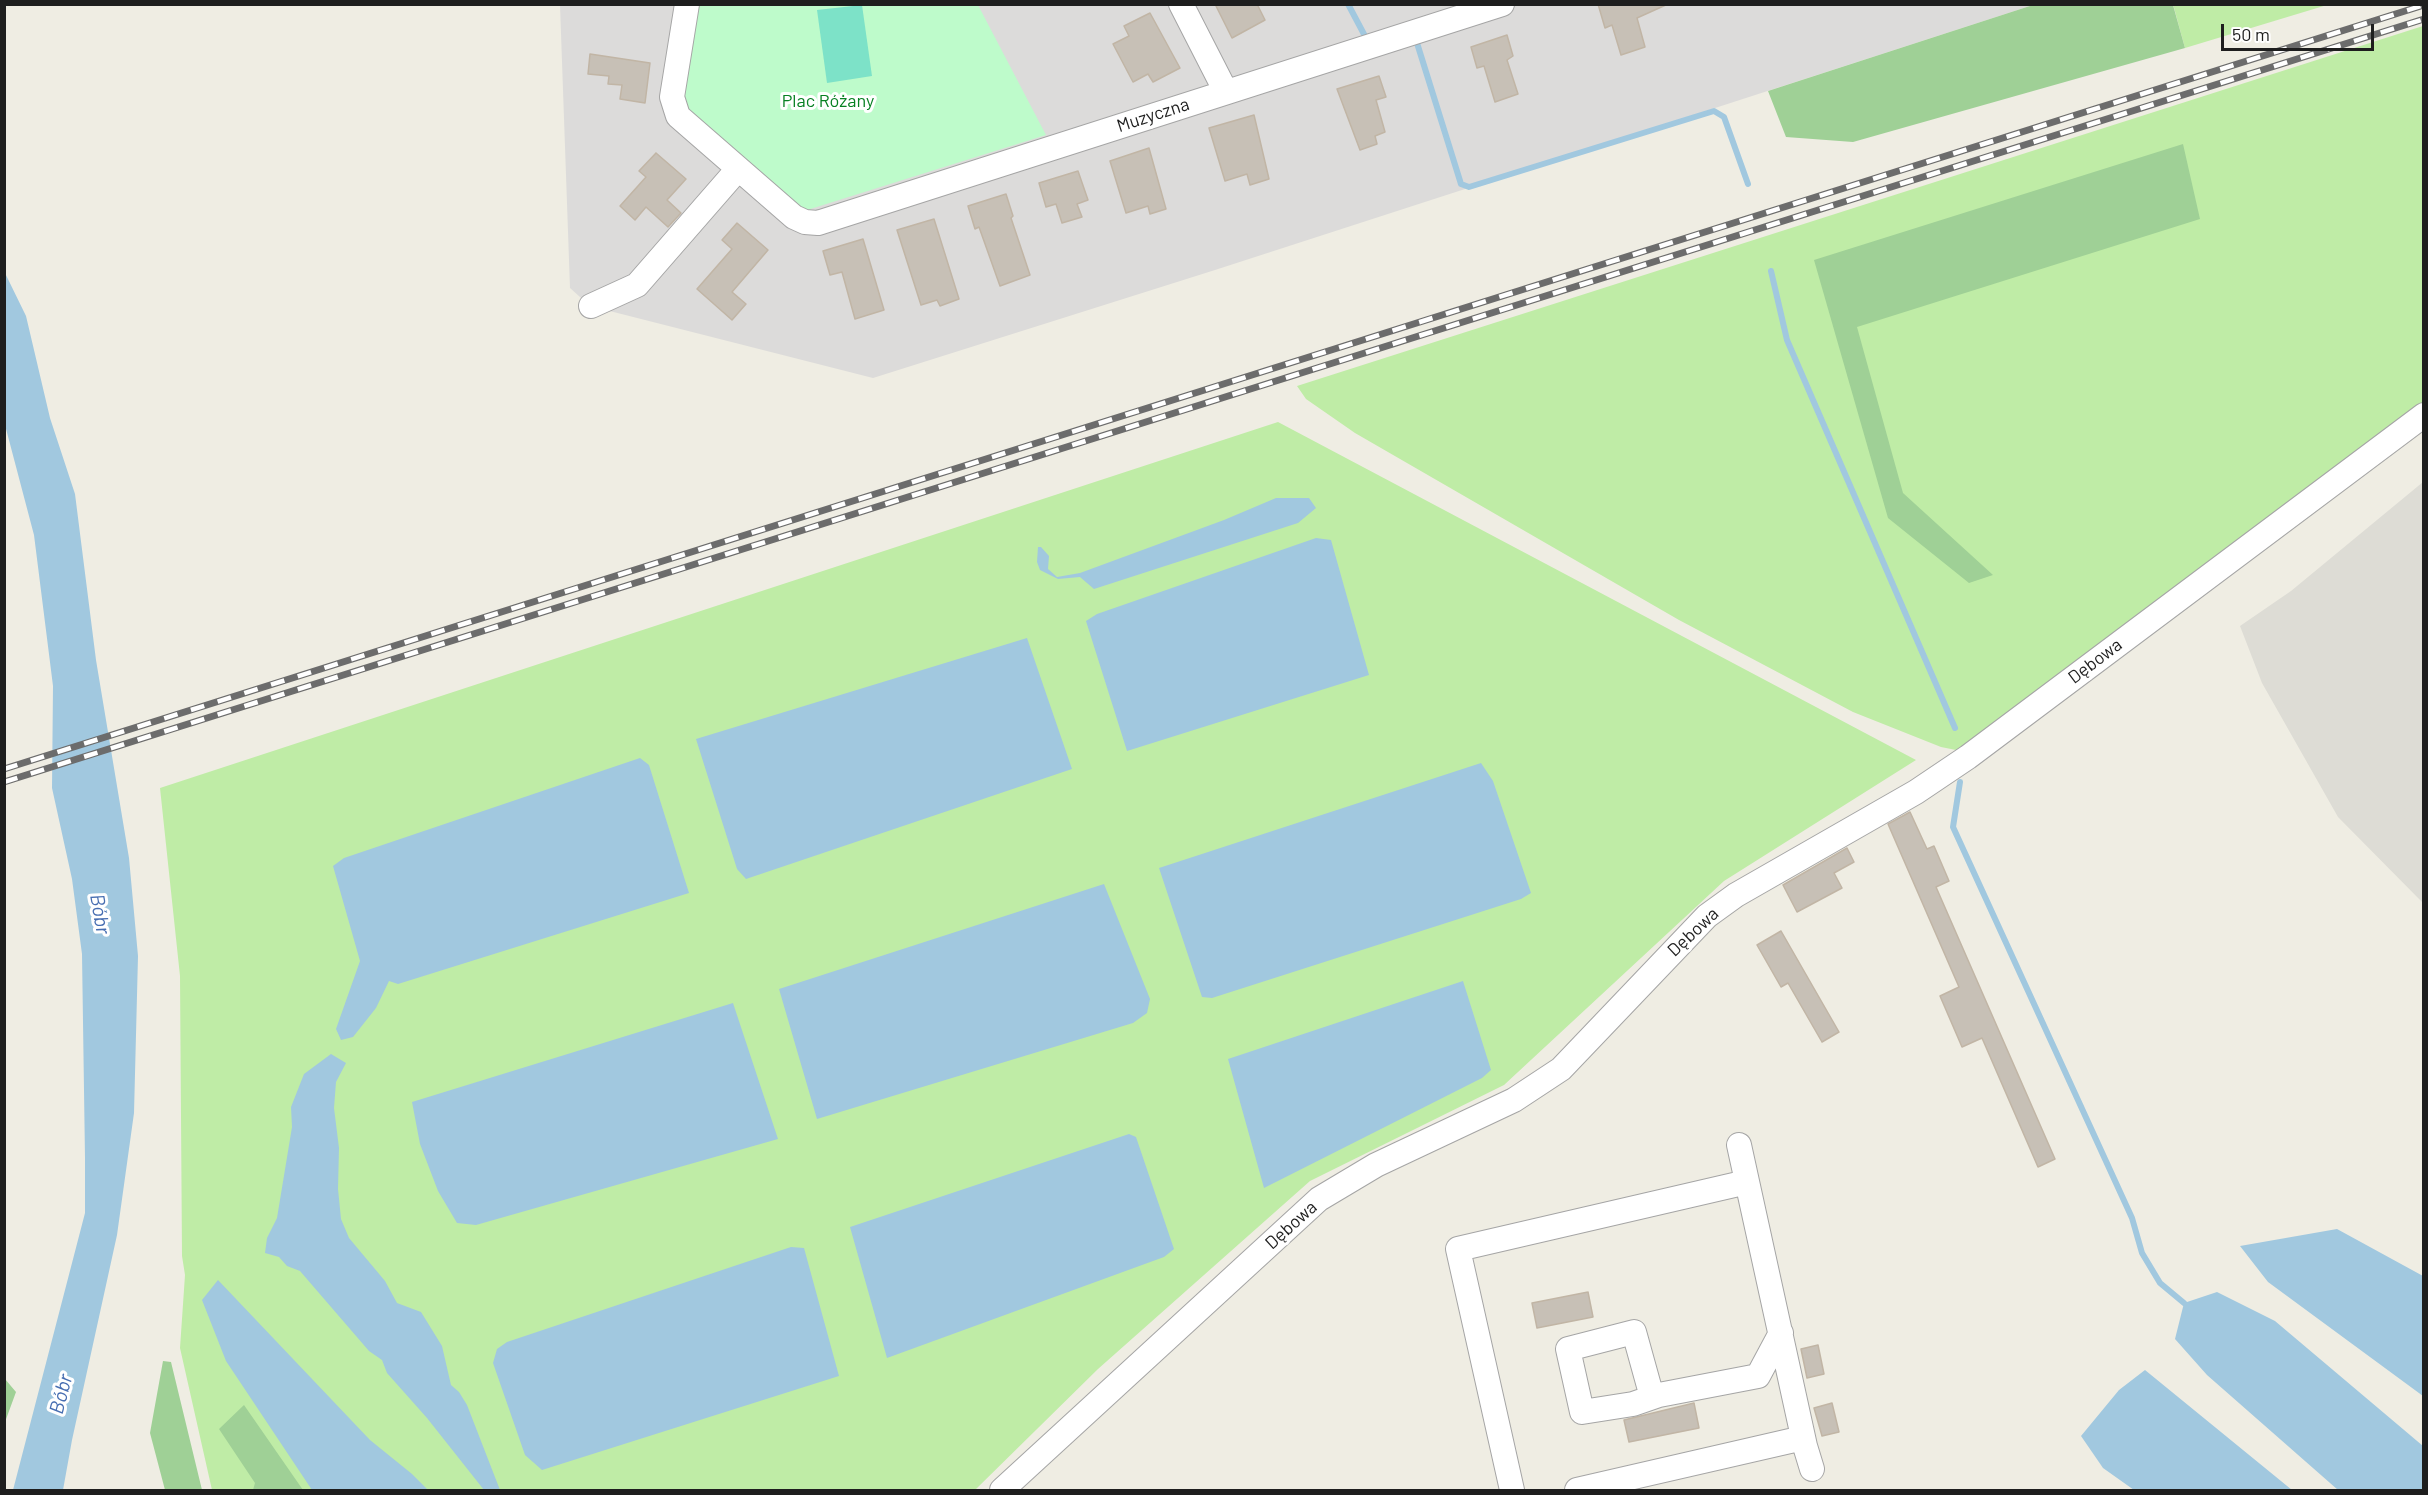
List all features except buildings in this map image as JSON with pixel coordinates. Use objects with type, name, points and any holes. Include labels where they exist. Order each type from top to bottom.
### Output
[{"type":"street","points":[[591,306],[637,285],[738,169],[678,116],[672,97],[687,4]]},
{"type":"street","points":[[1181,4],[1226,92]]},
{"type":"street","name":"Muzyczna","points":[[738,169],[794,217],[805,222],[818,223],[1486,7]]},
{"type":"street","name":"Dębowa","points":[[1002,1491],[1319,1199],[1376,1165],[1514,1100],[1561,1069],[1707,916],[1736,895],[1916,792],[1968,757],[2424,415]]},
{"type":"street","points":[[1739,1145],[1803,1438],[1812,1469]]},
{"type":"street","points":[[1512,1491],[1458,1249],[1748,1182]]},
{"type":"street","points":[[1758,1376],[1780,1333]]},
{"type":"street","points":[[1652,1397],[1758,1376],[1776,1390],[1792,1386]]},
{"type":"street","points":[[1577,1491],[1803,1438]]},
{"type":"shaded area","points":[[560,5],[2033,5],[1215,270],[873,378],[590,306],[570,288]]},
{"type":"shaded area","points":[[2423,482],[2423,903],[2338,817],[2262,683],[2240,626],[2291,591]]},
{"type":"green space","points":[[2173,4],[2327,5],[2185,48]]},
{"type":"green space","name":"Plac Różany","points":[[696,5],[978,5],[1046,135],[804,211],[686,107],[682,92]]},
{"type":"green space","points":[[862,5],[872,76],[827,83],[817,10]]},
{"type":"green space","points":[[2033,5],[2173,5],[2185,48],[1853,142],[1786,137],[1768,91]]},
{"type":"green space","points":[[2423,26],[2423,402],[1961,751],[1941,747],[1853,712],[1679,620],[1355,433],[1306,399],[1297,386]]},
{"type":"green space","points":[[2183,144],[2200,219],[1857,327],[1903,493],[1993,575],[1969,583],[1888,518],[1814,260]]},
{"type":"green space","points":[[1278,422],[1916,760],[1724,881],[1504,1085],[1310,1181],[1098,1369],[975,1490],[212,1490],[180,1348],[185,1275],[182,1256],[180,976],[160,788]]},
{"type":"green space","points":[[163,1361],[171,1362],[202,1490],[165,1490],[150,1433]]},
{"type":"green space","points":[[5,1379],[16,1392],[5,1422]]},
{"type":"green space","points":[[244,1405],[303,1490],[253,1490],[255,1483],[219,1429]]},
{"type":"water","name":"Bóbr","points":[[5,273],[26,316],[50,418],[75,494],[96,660],[129,858],[138,956],[134,1113],[117,1235],[63,1490],[13,1490],[85,1213],[85,1158],[82,954],[72,879],[52,788],[53,686],[34,535],[5,425]]},
{"type":"water","points":[[1276,498],[1309,498],[1316,508],[1298,523],[1094,589],[1080,577],[1058,579],[1040,570],[1037,562],[1038,547],[1041,547],[1049,556],[1048,569],[1057,577],[1080,573],[1224,520]]},
{"type":"water","points":[[1316,538],[1331,540],[1369,675],[1127,751],[1086,621],[1097,614]]},
{"type":"water","points":[[1027,638],[1072,769],[746,879],[737,869],[696,739]]},
{"type":"water","points":[[640,758],[649,765],[689,893],[398,984],[389,981],[376,1008],[353,1037],[341,1040],[336,1029],[360,961],[333,866],[344,858]]},
{"type":"water","points":[[1481,763],[1493,781],[1531,893],[1521,899],[1212,998],[1202,997],[1159,868]]},
{"type":"water","points":[[1104,884],[1150,999],[1147,1013],[1133,1023],[817,1119],[779,989]]},
{"type":"water","points":[[1463,981],[1491,1070],[1482,1078],[1264,1188],[1228,1059]]},
{"type":"water","points":[[733,1003],[778,1139],[476,1225],[457,1223],[438,1191],[420,1144],[412,1102]]},
{"type":"water","points":[[331,1054],[346,1063],[336,1082],[334,1108],[339,1148],[338,1189],[341,1219],[349,1238],[385,1281],[397,1303],[421,1312],[442,1346],[451,1385],[459,1392],[467,1405],[500,1490],[484,1490],[427,1418],[387,1373],[382,1360],[369,1351],[300,1271],[287,1266],[279,1257],[265,1253],[267,1238],[277,1218],[292,1127],[291,1107],[304,1074]]},
{"type":"water","points":[[1129,1134],[1136,1137],[1174,1249],[1164,1257],[887,1358],[850,1227]]},
{"type":"water","points":[[2337,1229],[2423,1276],[2423,1396],[2268,1282],[2240,1246]]},
{"type":"water","points":[[791,1247],[804,1248],[839,1376],[542,1470],[525,1455],[493,1363],[497,1349],[507,1342]]},
{"type":"water","points":[[218,1280],[370,1440],[428,1490],[312,1490],[226,1361],[202,1300]]},
{"type":"water","points":[[2217,1292],[2275,1321],[2423,1446],[2423,1490],[2338,1490],[2207,1375],[2175,1339],[2184,1303]]},
{"type":"water","points":[[2145,1370],[2292,1490],[2134,1490],[2103,1468],[2081,1436],[2119,1390]]},
{"type":"waterway","points":[[1348,4],[1366,38]]},
{"type":"waterway","points":[[1417,43],[1461,184],[1469,187],[1714,111],[1724,117],[1748,184]]},
{"type":"waterway","points":[[1771,271],[1787,340],[1955,728]]},
{"type":"waterway","points":[[1960,782],[1953,827],[2132,1218],[2142,1253],[2160,1283],[2184,1303]]},
{"type":"railway","points":[[4,769],[2424,5]]},
{"type":"railway","points":[[4,782],[2424,19]]}]
